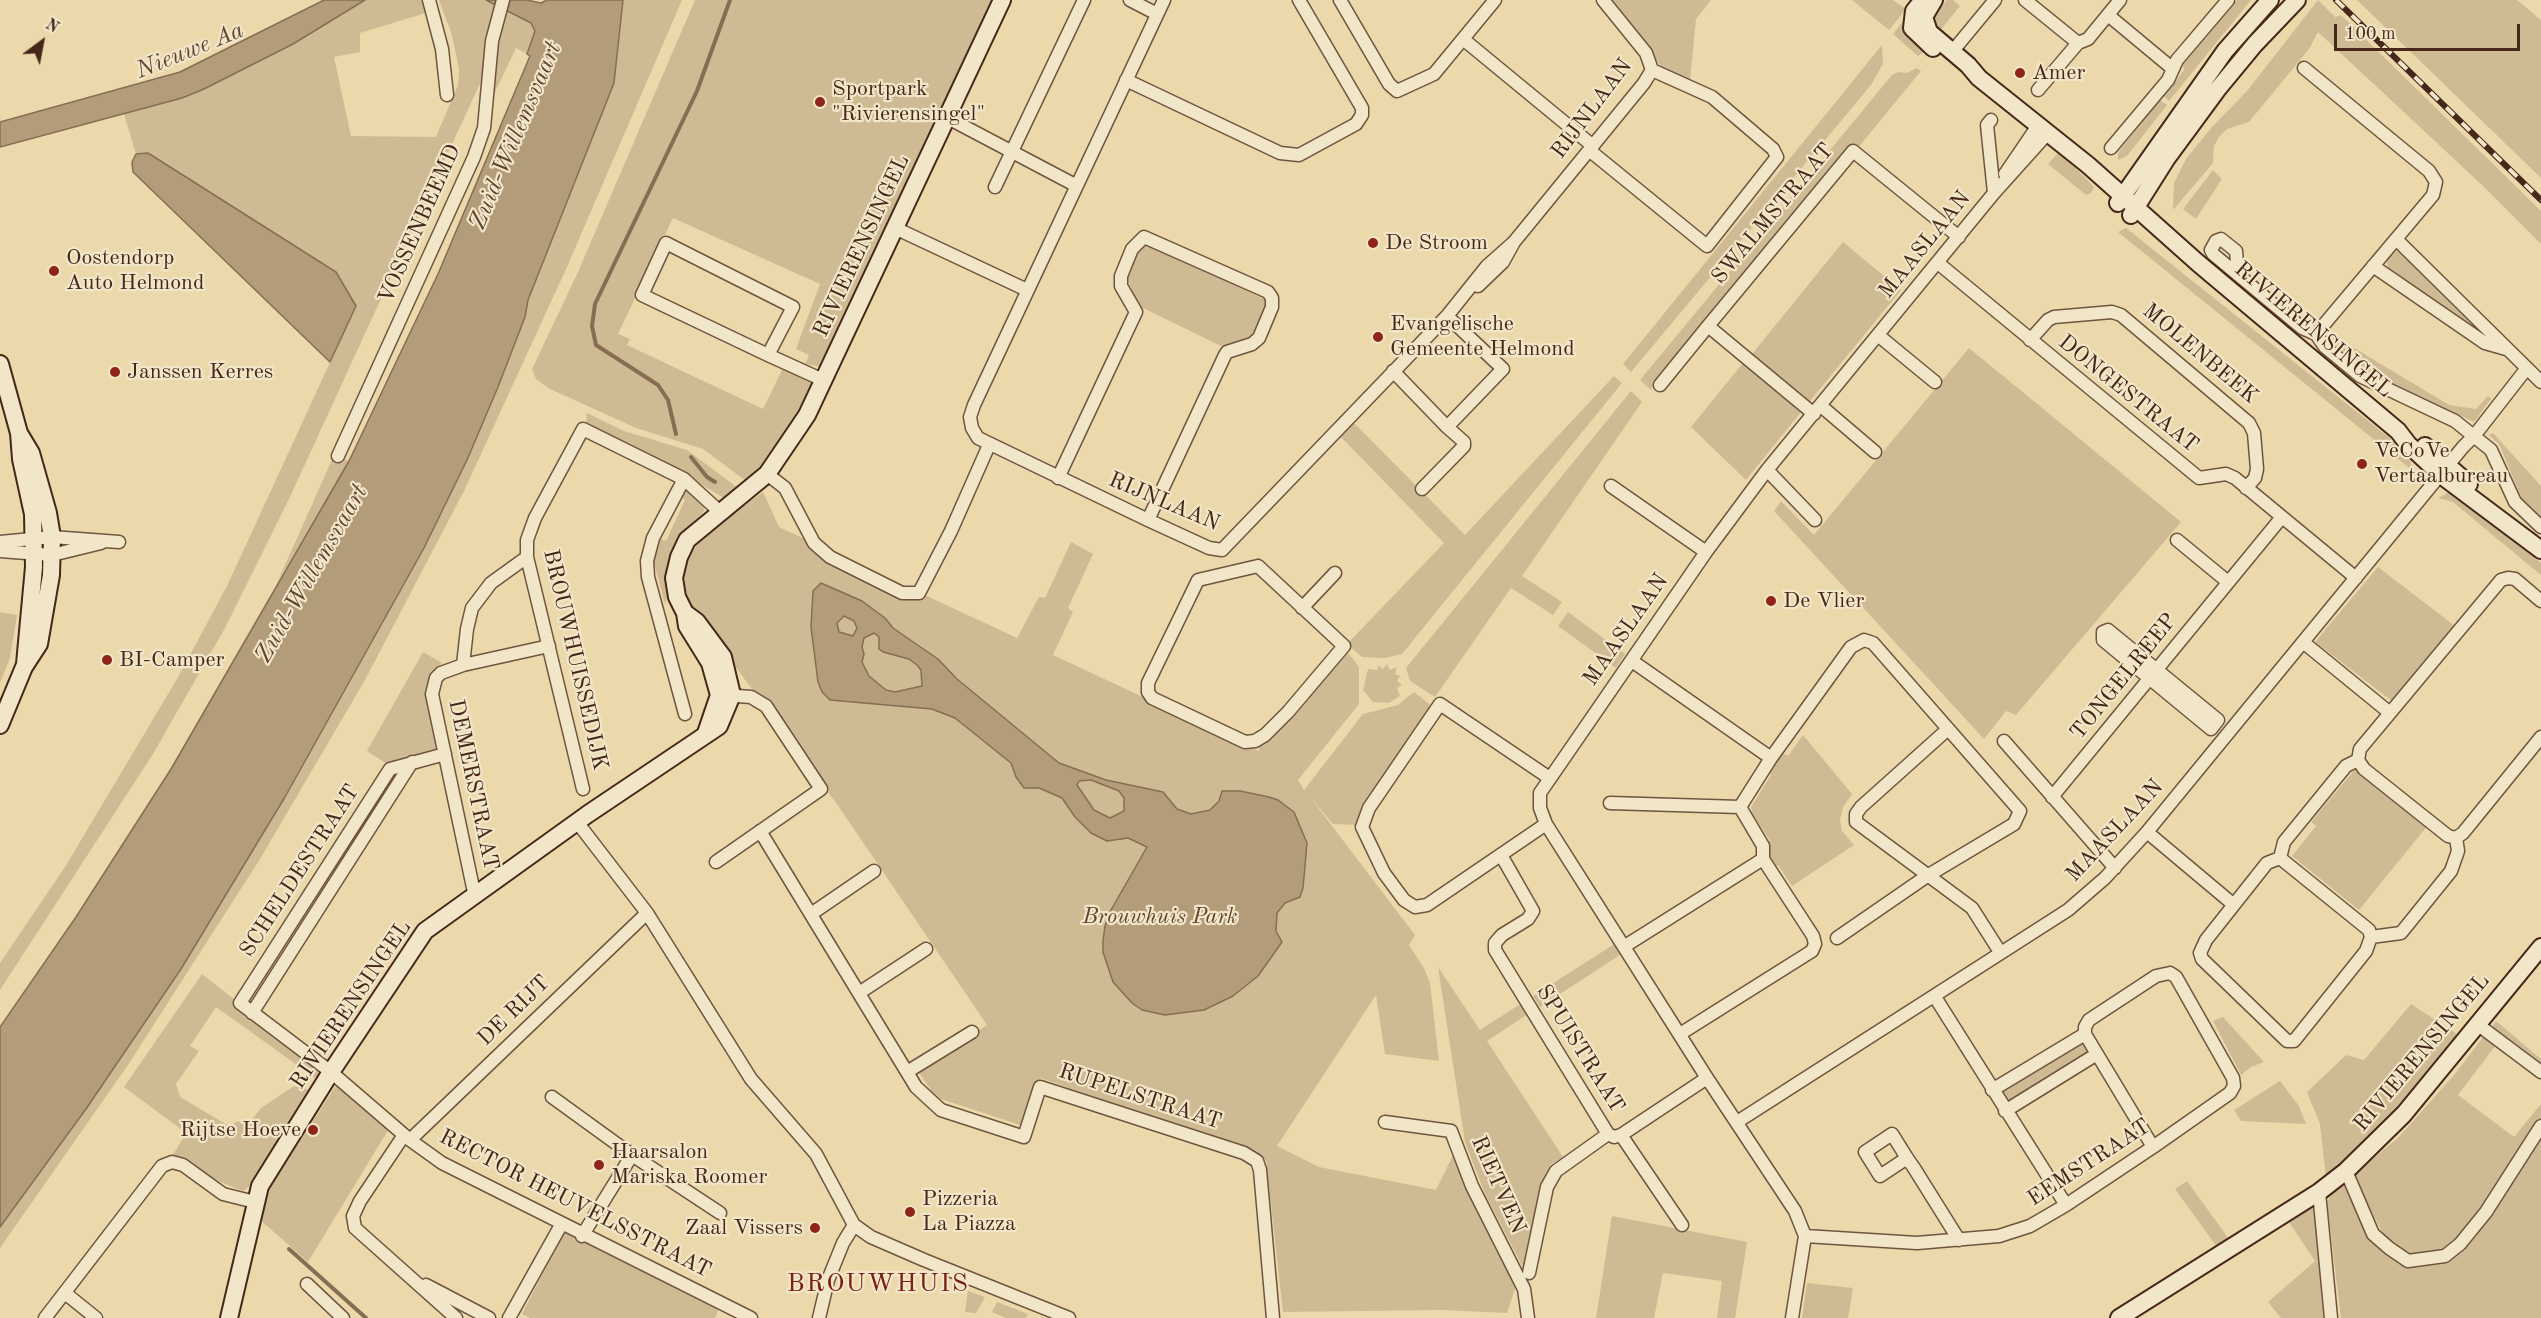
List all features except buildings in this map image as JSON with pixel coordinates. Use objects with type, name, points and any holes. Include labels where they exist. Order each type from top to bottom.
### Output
[{"type":"street","points":[[429,0],[442,49],[447,95]]},
{"type":"street","name":"RIVIERENSINGEL","points":[[229,1318],[260,1186],[331,1072],[425,931],[476,897],[577,822],[719,726],[725,695],[723,657],[697,622],[685,613],[676,597],[674,578],[679,557],[687,540],[767,474],[807,415],[1002,0]]},
{"type":"street","points":[[995,187],[1084,0]]},
{"type":"street","points":[[1130,0],[1157,14]]},
{"type":"street","name":"RIJNLAAN","points":[[1164,0],[1027,290],[970,417],[978,438],[989,445],[1209,548],[1222,550],[1447,316],[1487,266],[1514,242],[1652,70],[1646,53],[1604,0]]},
{"type":"street","points":[[1126,80],[1280,153],[1299,155],[1356,124],[1362,115],[1362,108],[1299,0]]},
{"type":"street","points":[[1340,0],[1389,84],[1397,91],[1434,74],[1495,0]]},
{"type":"street","points":[[1950,55],[1995,0]]},
{"type":"street","points":[[2025,0],[2078,43]]},
{"type":"street","points":[[2038,90],[2078,43],[2088,39],[2120,0]]},
{"type":"street","points":[[2111,148],[2168,80],[2177,60],[2228,0]]},
{"type":"street","points":[[2127,206],[2225,51],[2270,0]]},
{"type":"street","points":[[2127,206],[2167,158],[2217,90],[2255,44],[2297,0]]},
{"type":"street","name":"RIVIERENSINGEL","points":[[1922,3],[1911,20],[1912,28],[1923,40],[1950,55],[1979,78],[2127,206],[2398,431],[2419,441],[2444,470],[2483,496],[2512,526],[2541,550]]},
{"type":"street","name":"VOSSENBEEMD","points":[[338,456],[474,157],[484,128],[492,41],[502,4]]},
{"type":"street","points":[[2108,15],[2173,69]]},
{"type":"street","points":[[1463,39],[1707,246],[1777,157],[1773,149],[1712,97],[1652,70]]},
{"type":"street","points":[[2304,68],[2432,174],[2436,182],[2433,195],[2316,334]]},
{"type":"street","points":[[948,118],[1076,185]]},
{"type":"street","name":"MAASLAAN","points":[[1991,120],[1987,125],[1994,193]]},
{"type":"street","name":"MAASLAAN","points":[[1805,1236],[1796,1211],[1707,1078],[1546,824],[1540,808],[1540,793],[1548,777],[1632,661],[1706,552],[1767,470],[1994,193],[2047,135]]},
{"type":"street","name":"SWALMSTRAAT","points":[[1660,385],[1853,151],[1959,237]]},
{"type":"street","points":[[895,228],[1027,290]]},
{"type":"street","points":[[1058,478],[1136,312],[1121,286],[1121,276],[1132,249],[1144,237],[1268,292],[1272,298],[1272,307],[1259,338],[1252,344],[1227,352],[1148,520]]},
{"type":"street","points":[[2396,239],[2541,381]]},
{"type":"street","name":"RIVIERENSINGEL","points":[[768,355],[793,307],[666,243],[642,296],[768,355],[823,380]]},
{"type":"street","name":"DONGESTRAAT","points":[[1938,263],[2199,478],[2226,474],[2356,578]]},
{"type":"street","points":[[2373,266],[2485,343],[2508,350]]},
{"type":"street","points":[[2238,275],[2302,328],[2316,334],[2325,347],[2360,376],[2455,421],[2491,450],[2515,502],[2541,527]]},
{"type":"street","name":"MOLENBEEK","points":[[2030,340],[2054,317],[2112,312],[2121,315],[2249,423],[2254,433],[2258,469],[2255,478],[2246,488]]},
{"type":"street","points":[[1447,316],[1503,369],[1447,426]]},
{"type":"street","points":[[1708,326],[1875,452]]},
{"type":"street","points":[[1878,336],[1935,382]]},
{"type":"street","points":[[0,364],[19,433],[34,547],[24,668]]},
{"type":"street","name":"MAASLAAN","points":[[1737,1122],[2068,910],[2115,868],[2474,436],[2527,368]]},
{"type":"street","points":[[1393,371],[1464,442],[1464,446],[1422,489]]},
{"type":"street","name":"BROUWHUISSEDIJK","points":[[583,789],[527,557],[527,540],[534,518],[583,429],[684,479],[720,512]]},
{"type":"street","points":[[0,724],[42,632],[51,555],[52,537],[48,513],[31,453],[19,433]]},
{"type":"street","points":[[767,474],[785,488],[814,543],[830,557],[902,593],[919,593],[951,531],[989,445]]},
{"type":"street","points":[[1767,470],[1815,520]]},
{"type":"street","points":[[684,479],[652,538],[647,561],[648,576],[685,714]]},
{"type":"street","points":[[1611,486],[1706,552]]},
{"type":"street","name":"TONGELREEP","points":[[2052,797],[2282,517]]},
{"type":"street","points":[[0,551],[34,547],[52,537],[119,542]]},
{"type":"street","points":[[2177,540],[2228,582]]},
{"type":"street","points":[[0,542],[34,547],[51,555],[105,542]]},
{"type":"street","points":[[1222,550],[1224,572]]},
{"type":"street","name":"DEMERSTRAAT","points":[[464,665],[467,628],[472,608],[491,583],[527,557]]},
{"type":"street","points":[[1258,566],[1344,646],[1264,735],[1255,741],[1245,742],[1152,698],[1148,692],[1148,683],[1198,580],[1224,572],[1258,566]]},
{"type":"street","points":[[1302,608],[1335,573]]},
{"type":"street","points":[[2541,601],[2515,579],[2501,580],[2360,749],[2358,760],[2364,769],[2448,836],[2457,838],[2463,834],[2541,737]]},
{"type":"street","points":[[1740,807],[1771,758],[1851,647],[1864,640],[1873,643],[2017,805],[2020,812],[2014,824],[1927,876],[1837,938]]},
{"type":"street","points":[[2303,642],[2390,713]]},
{"type":"street","name":"DEMERSTRAAT","points":[[476,897],[432,694],[436,678],[441,673],[464,665],[549,646]]},
{"type":"street","points":[[1632,661],[1771,758]]},
{"type":"street","points":[[2153,674],[2218,720],[2211,729],[2153,674]]},
{"type":"street","points":[[716,862],[821,789],[766,706],[751,697],[725,695]]},
{"type":"street","points":[[1546,824],[1427,905],[1415,908],[1404,900],[1384,873],[1362,827],[1370,808],[1440,704],[1548,777]]},
{"type":"street","points":[[1948,729],[1856,814],[1856,822],[1862,830],[1971,908],[2000,952]]},
{"type":"street","points":[[2004,741],[2115,868]]},
{"type":"street","name":"SCHELDESTRAAT","points":[[331,1072],[240,1003],[390,769],[445,753]]},
{"type":"street","points":[[2280,858],[2284,842],[2290,834],[2346,766],[2358,760]]},
{"type":"street","points":[[1610,803],[1740,807]]},
{"type":"street","points":[[1680,1034],[1812,951],[1815,944],[1813,936],[1763,859],[1763,846],[1740,807]]},
{"type":"street","points":[[577,822],[647,913],[752,1079],[816,1154],[854,1225],[870,1237],[1069,1318]]},
{"type":"street","name":"RUPELSTRAAT","points":[[760,831],[916,1087],[941,1110],[1024,1137],[1040,1087],[1244,1153],[1257,1161],[1260,1170],[1272,1318]]},
{"type":"street","points":[[2147,832],[2234,905]]},
{"type":"street","points":[[2371,937],[2401,933],[2451,871],[2458,851],[2457,838]]},
{"type":"street","name":"SPUISTRAAT","points":[[1501,855],[1533,911],[1528,919],[1502,935],[1495,943],[1495,950],[1615,1134],[1682,1225]]},
{"type":"street","points":[[2280,858],[2369,930],[2371,937],[2366,951],[2294,1041],[2287,1041],[2202,959],[2200,953],[2206,940],[2267,863],[2280,858]]},
{"type":"street","points":[[1625,946],[1763,859]]},
{"type":"street","points":[[811,914],[874,871]]},
{"type":"street","name":"DE RIJT","points":[[410,1277],[355,1228],[353,1216],[360,1201],[407,1138],[647,913]]},
{"type":"street","name":"RIVIERENSINGEL","points":[[2119,1318],[2319,1192],[2346,1171],[2404,1114],[2541,946]]},
{"type":"street","points":[[859,993],[926,949]]},
{"type":"street","name":"EEMSTRAAT","points":[[1805,1236],[1917,1243],[1999,1236],[2030,1226],[2153,1147],[2230,1093],[2234,1086],[2233,1078],[2176,976],[2170,973],[2156,976],[2089,1020],[2085,1027],[2085,1034]]},
{"type":"street","points":[[1935,997],[2066,1205]]},
{"type":"street","points":[[2477,1024],[2541,1072]]},
{"type":"street","points":[[907,1071],[972,1032]]},
{"type":"street","points":[[1992,1090],[2085,1034],[2153,1147]]},
{"type":"street","points":[[2005,1111],[2097,1054]]},
{"type":"street","name":"RECTOR HEUVELSSTRAAT","points":[[331,1072],[407,1138],[442,1164],[582,1236],[751,1318]]},
{"type":"street","name":"SPUISTRAAT","points":[[1529,1273],[1547,1187],[1556,1171],[1707,1078]]},
{"type":"street","points":[[552,1097],[632,1155],[720,1213]]},
{"type":"street","name":"RIETVEN","points":[[1384,1122],[1451,1131],[1472,1186],[1524,1289],[1528,1318]]},
{"type":"street","points":[[2346,1171],[2373,1234],[2389,1248],[2408,1261],[2445,1256],[2460,1244],[2486,1212],[2541,1126]]},
{"type":"street","points":[[582,1236],[632,1155]]},
{"type":"street","points":[[1907,1158],[1959,1240]]},
{"type":"street","points":[[45,1318],[162,1166],[172,1162],[183,1165],[223,1194],[255,1202]]},
{"type":"street","points":[[2319,1192],[2331,1318]]},
{"type":"street","points":[[509,1318],[561,1225]]},
{"type":"street","points":[[819,1318],[828,1280],[843,1243],[854,1225]]},
{"type":"street","points":[[1792,1318],[1805,1236]]},
{"type":"street","points":[[410,1277],[456,1318]]},
{"type":"street","points":[[410,1277],[489,1318]]},
{"type":"street","points":[[307,1284],[343,1318]]},
{"type":"street","points":[[65,1293],[96,1318]]},
{"type":"green space","points":[[365,0],[425,0],[429,12],[360,33],[360,52],[334,57],[351,136],[436,137],[458,85],[459,69],[452,35],[439,0],[486,0],[498,6],[488,40],[482,79],[289,499],[225,628],[153,754],[0,990],[0,963],[65,867],[177,679],[227,586],[356,306],[336,271],[148,153],[136,154],[124,114],[204,89],[293,44]]},
{"type":"green space","points":[[623,0],[682,0],[567,267],[464,491],[365,680],[260,859],[128,1065],[0,1248],[0,1227],[86,1109],[181,969],[244,866],[424,548],[447,502],[498,387],[524,318],[528,300],[614,83]]},
{"type":"green space","points":[[695,0],[994,0],[822,367],[805,364],[809,355],[796,349],[820,284],[673,218],[618,334],[630,339],[627,345],[763,409],[784,366],[811,378],[810,382],[816,385],[789,432],[764,467],[746,481],[703,449],[636,428],[548,388],[536,379],[532,369],[578,272]]},
{"type":"green space","points":[[1610,0],[1711,0],[1696,19],[1690,81],[1661,66]]},
{"type":"green space","points":[[1852,0],[1893,0],[1906,9],[1889,30]]},
{"type":"green space","points":[[1947,0],[1953,0],[1960,6],[1939,32],[1932,19]]},
{"type":"green space","points":[[2237,0],[2251,0],[2169,101],[2164,96],[2184,70],[2182,62]]},
{"type":"green space","points":[[2318,0],[2335,17],[2341,15],[2541,211],[2541,244],[2482,185],[2318,32],[2309,49],[2249,122],[2227,129],[2219,137],[2214,146],[2213,163],[2173,210],[2174,183],[2186,159],[2212,127],[2247,91]]},
{"type":"green space","points":[[2357,0],[2517,0],[2541,20],[2541,178]]},
{"type":"green space","points":[[506,9],[531,23],[535,31],[527,54],[516,48],[495,92],[494,44]]},
{"type":"green space","points":[[1907,16],[1927,49],[1918,56],[1893,34]]},
{"type":"green space","points":[[1882,45],[1883,64],[1871,85],[1631,372],[1623,364]]},
{"type":"green space","points":[[1917,68],[1921,71],[1857,149],[1837,159],[1660,375],[1651,390],[1640,380],[1892,75],[1898,72],[1907,73]]},
{"type":"green space","points":[[2160,100],[2167,105],[2127,156],[2118,160],[2118,153]]},
{"type":"green space","points":[[2058,153],[2064,156],[2094,187],[2091,193],[2086,195],[2048,164]]},
{"type":"green space","points":[[2213,170],[2222,179],[2196,219],[2183,209]]},
{"type":"green space","points":[[2126,228],[2406,451],[2414,472],[2118,232]]},
{"type":"green space","points":[[1143,242],[1268,301],[1251,338],[1225,348],[1137,305],[1127,276]]},
{"type":"green space","points":[[1843,242],[1901,290],[1810,401],[1752,354]]},
{"type":"green space","points":[[2401,251],[2486,337],[2389,270],[2386,260],[2392,252]]},
{"type":"green space","points":[[2331,334],[2449,405],[2476,409],[2488,396],[2491,399],[2474,422],[2372,374],[2331,343]]},
{"type":"green space","points":[[1969,348],[2181,522],[2016,715],[2006,711],[1984,739],[1774,511],[1781,501],[1814,535]]},
{"type":"green space","points":[[1743,363],[1801,412],[1746,480],[1691,427]]},
{"type":"green space","points":[[1614,376],[1622,383],[1402,654],[1384,658],[1362,657],[1347,644],[1444,543],[1341,437],[1354,423],[1465,535]]},
{"type":"green space","points":[[1631,391],[1642,402],[1522,576],[1562,602],[1553,615],[1511,588],[1435,697],[1410,681],[1406,668]]},
{"type":"green space","points":[[587,413],[624,431],[687,450],[738,488],[725,499],[688,476],[586,423]]},
{"type":"green space","points":[[2493,433],[2541,486],[2541,516],[2522,499],[2499,444],[2489,435]]},
{"type":"green space","points":[[334,455],[349,461],[277,583]]},
{"type":"green space","points":[[689,489],[703,501],[704,511],[673,548],[666,569],[665,604],[654,563],[654,551],[658,538],[666,541],[685,500],[678,496]]},
{"type":"green space","points":[[2451,491],[2461,495],[2541,563],[2541,575],[2453,502],[2438,498]]},
{"type":"green space","name":"Brouwhuis Park","points":[[763,492],[779,527],[1017,638],[1039,597],[1045,598],[1071,542],[1093,554],[1068,608],[1073,612],[1053,655],[1259,751],[1259,744],[1267,741],[1348,653],[1359,667],[1359,704],[1298,780],[1304,790],[1363,714],[1398,705],[1414,692],[1433,707],[1359,825],[1333,824],[1310,797],[1415,935],[1409,945],[1424,968],[1430,983],[1439,1061],[1385,1054],[1376,995],[1277,1146],[1319,1167],[1436,1190],[1455,1151],[1517,1283],[1507,1313],[1441,1310],[1283,1312],[1266,1161],[1041,1078],[1023,1126],[941,1099],[933,1093],[918,1071],[987,1025],[839,807],[687,601],[681,566],[703,536]]},
{"type":"green space","points":[[2378,567],[2455,626],[2392,701],[2315,642]]},
{"type":"green space","points":[[0,612],[17,615],[10,658],[0,683]]},
{"type":"green space","points":[[1568,612],[1625,654],[1616,668],[1558,626]]},
{"type":"green space","points":[[423,652],[442,663],[430,675],[425,692],[438,750],[387,764],[367,751]]},
{"type":"green space","points":[[1387,664],[1390,670],[1397,667],[1395,674],[1400,676],[1397,681],[1402,685],[1397,688],[1400,696],[1389,703],[1373,702],[1363,690],[1368,669],[1377,670],[1378,665],[1383,669]]},
{"type":"green space","points":[[1803,735],[1852,794],[1843,807],[1840,819],[1842,831],[1854,845],[1792,886],[1778,865],[1774,868],[1769,860],[1770,852],[1766,844],[1770,841],[1752,813],[1751,807],[1771,775],[1768,771],[1775,761],[1783,753],[1788,756]]},
{"type":"green space","points":[[2357,767],[2429,824],[2359,910],[2292,856],[2316,826],[2311,822]]},
{"type":"green space","points":[[1616,943],[1623,953],[1540,1007],[1533,996]]},
{"type":"green space","points":[[1438,967],[1480,1030],[1525,1001],[1531,1012],[1487,1041],[1563,1157],[1550,1165],[1528,1277],[1485,1194],[1465,1142]]},
{"type":"green space","points":[[202,974],[324,1070],[318,1080],[216,1007],[190,1046],[199,1051],[176,1084],[180,1097],[229,1126],[238,1121],[246,1127],[261,1108],[294,1086],[311,1090],[250,1186],[243,1191],[211,1178],[197,1167],[173,1155],[186,1133],[124,1087]]},
{"type":"green space","points":[[2411,1004],[2463,1038],[2382,1133],[2326,1178],[2320,1124],[2307,1092],[2346,1055],[2364,1060]]},
{"type":"green space","points":[[2223,1017],[2264,1062],[2251,1067],[2241,1075],[2213,1021]]},
{"type":"green space","points":[[2496,1021],[2541,1059],[2541,1069],[2491,1028]]},
{"type":"green space","points":[[2484,1036],[2496,1045],[2458,1095],[2514,1137],[2541,1104],[2541,1119],[2466,1232],[2453,1246],[2430,1258],[2414,1256],[2386,1239],[2352,1176],[2398,1138],[2454,1075]]},
{"type":"green space","points":[[2081,1042],[2090,1055],[2010,1105],[2002,1092]]},
{"type":"green space","points":[[339,1081],[390,1127],[308,1262],[258,1218],[272,1184]]},
{"type":"green space","points":[[2280,1081],[2299,1106],[2306,1124],[2241,1121],[2234,1110]]},
{"type":"green space","points":[[2541,1138],[2541,1318],[2341,1318],[2327,1202],[2332,1193],[2346,1187],[2371,1239],[2384,1254],[2413,1268],[2443,1264],[2465,1249],[2477,1235]]},
{"type":"green space","points":[[2187,1181],[2229,1239],[2217,1247],[2175,1189]]},
{"type":"green space","points":[[2316,1205],[2328,1318],[2281,1318],[2268,1302],[2315,1261],[2289,1222]]},
{"type":"green space","points":[[1612,1216],[1747,1242],[1735,1318],[1717,1318],[1722,1281],[1663,1273],[1654,1318],[1596,1318]]},
{"type":"green space","points":[[566,1228],[721,1303],[715,1318],[530,1318],[522,1314]]},
{"type":"green space","points":[[1807,1283],[1853,1288],[1848,1318],[1802,1318]]},
{"type":"green space","points":[[968,1291],[985,1297],[976,1313],[965,1312]]},
{"type":"green space","points":[[997,1302],[1028,1314],[1026,1318],[1006,1318],[992,1312]]},
{"type":"water","points":[[324,0],[365,0],[293,44],[182,98],[0,147],[0,122],[180,72]]},
{"type":"water","name":"Zuid-Willemsvaart","points":[[486,0],[527,0],[541,3],[547,0],[623,0],[614,83],[528,300],[525,317],[498,387],[467,460],[424,548],[285,797],[181,969],[86,1109],[0,1227],[0,1027],[76,917],[171,769],[349,461],[438,274],[530,56],[527,54],[535,31],[531,23]]},
{"type":"water","points":[[148,153],[336,272],[356,306],[330,362],[133,172],[132,162],[136,154]]},
{"type":"water","points":[[821,583],[862,601],[885,618],[893,628],[938,659],[957,679],[1059,763],[1106,780],[1163,792],[1177,809],[1191,814],[1210,810],[1219,801],[1222,791],[1240,791],[1269,797],[1278,800],[1294,812],[1307,843],[1303,888],[1300,897],[1285,903],[1277,913],[1276,931],[1282,942],[1258,976],[1233,996],[1204,1010],[1165,1015],[1142,1010],[1132,1003],[1113,982],[1103,952],[1103,941],[1105,926],[1111,910],[1147,847],[1128,838],[1107,841],[1091,833],[1075,817],[1062,798],[1039,788],[1024,788],[1016,777],[1011,763],[955,718],[932,709],[830,700],[822,692],[818,682],[811,627],[813,591]],"holes":[[[844,616],[854,621],[857,628],[853,636],[839,632],[837,623]],[[874,633],[879,637],[879,649],[883,652],[909,659],[917,665],[921,670],[922,686],[895,692],[886,690],[869,676],[862,662],[864,638]],[[1091,780],[1119,791],[1124,798],[1124,811],[1110,818],[1094,810],[1077,785],[1079,781]]]},
{"type":"waterway","points":[[676,434],[668,400],[658,385],[596,345],[592,326],[595,304],[697,91],[730,0]]},
{"type":"waterway","points":[[691,457],[707,477],[715,482]]},
{"type":"waterway","points":[[289,1249],[366,1318]]},
{"type":"railway","points":[[2336,0],[2541,200]]},
{"type":"place","name":"Amer","points":[[2020,73]]},
{"type":"place","name":"Sportpark \"Rivierensingel\"","points":[[820,102]]},
{"type":"place","name":"De Stroom","points":[[1373,243]]},
{"type":"place","name":"Oostendorp Auto Helmond","points":[[54,271]]},
{"type":"place","name":"Evangelische Gemeente Helmond","points":[[1378,337]]},
{"type":"place","name":"Janssen Kerres","points":[[115,372]]},
{"type":"place","name":"VeCoVe Vertaalbureau","points":[[2362,464]]},
{"type":"place","name":"De Vlier","points":[[1771,601]]},
{"type":"place","name":"BI-Camper","points":[[107,660]]},
{"type":"place","name":"Rijtse Hoeve","points":[[313,1130]]},
{"type":"place","name":"Haarsalon Mariska Roomer","points":[[599,1165]]},
{"type":"place","name":"Pizzeria La Piazza","points":[[910,1212]]},
{"type":"place","name":"Zaal Vissers","points":[[815,1228]]},
{"type":"district","name":"BROUWHUIS","points":[[878,1284]]},
{"type":"water label","name":"Nieuwe Aa","points":[[190,51]]}]
